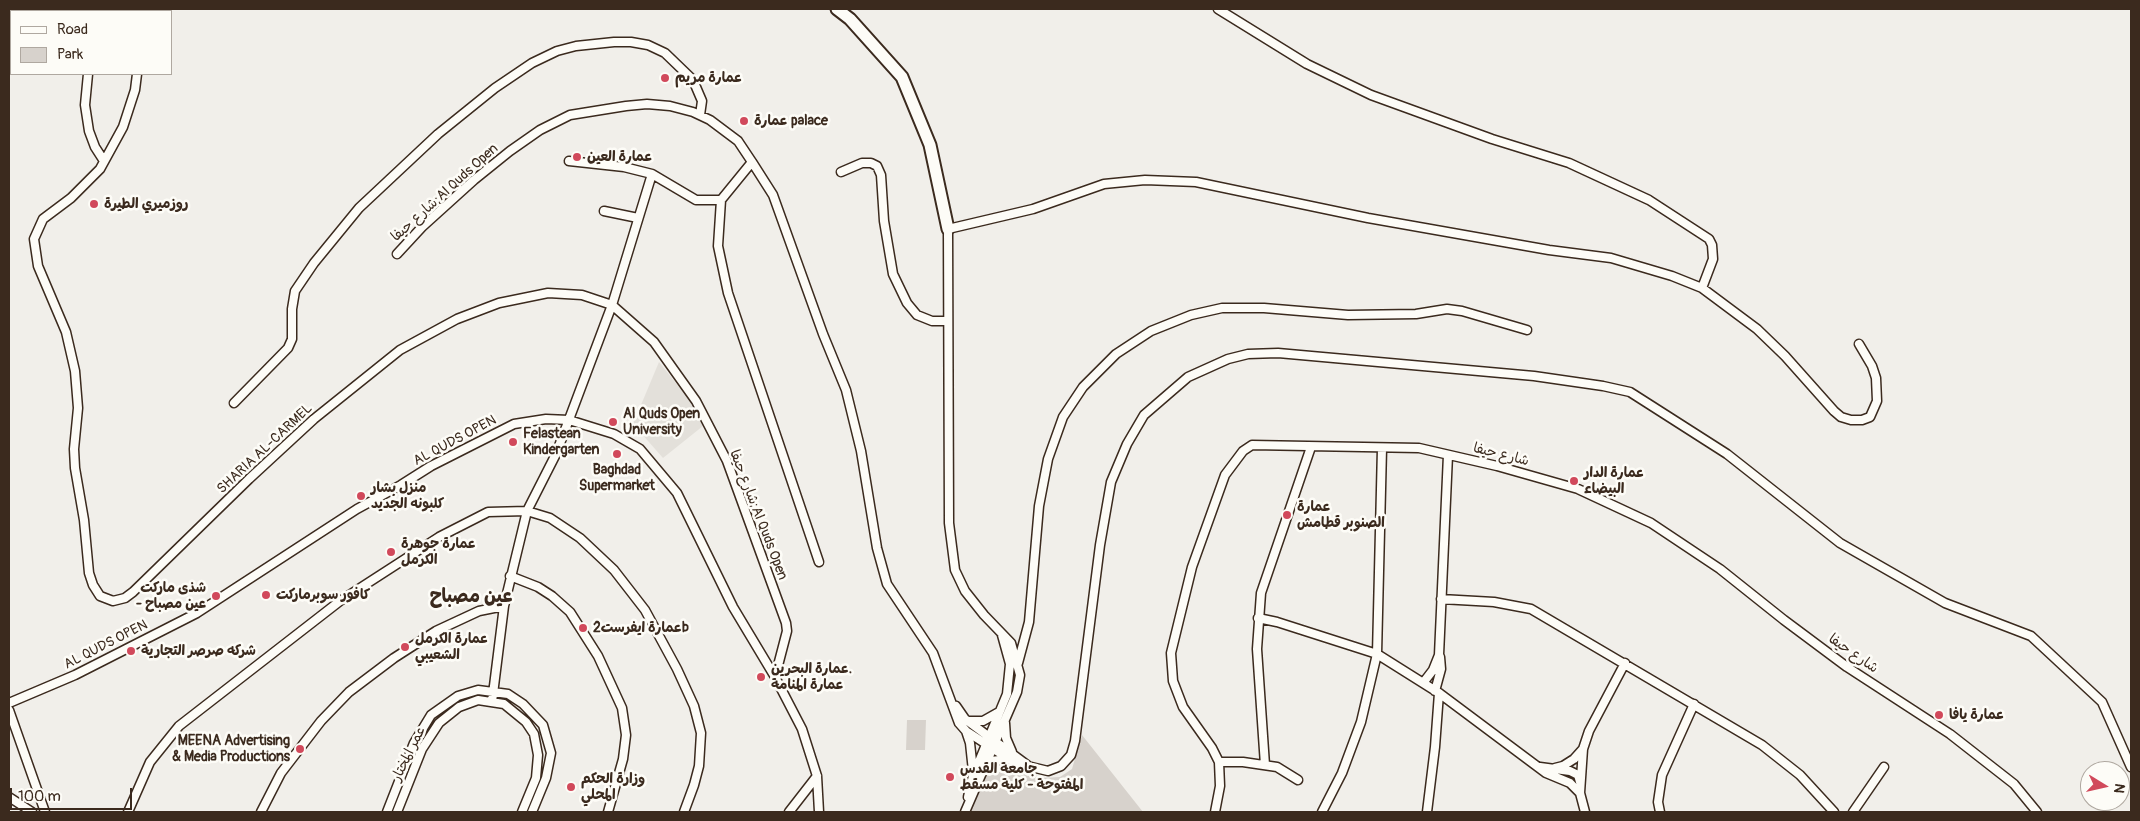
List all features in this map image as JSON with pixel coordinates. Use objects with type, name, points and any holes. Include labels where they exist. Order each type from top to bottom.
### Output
[{"type":"street","points":[[837,9],[850,19],[902,77],[930,145],[948,229],[949,523],[952,554],[955,570],[965,591],[984,615],[1011,643],[1020,675],[1017,692],[1004,720],[973,776]]},
{"type":"street","points":[[1218,9],[1307,64],[1371,95],[1492,139],[1569,163],[1649,200],[1709,238],[1712,245],[1712,259],[1702,288]]},
{"type":"street","points":[[234,402],[288,348],[292,340],[292,304],[295,291],[314,263],[359,208],[438,134],[496,88],[532,63],[576,46],[614,42],[648,44],[665,53],[693,80],[702,101],[700,115]]},
{"type":"street","points":[[88,75],[86,105],[89,131],[94,147],[104,161]]},
{"type":"street","name":"SHARIA AL-CARMEL","points":[[137,75],[123,127],[100,169],[70,198],[43,219],[34,239],[38,266],[66,332],[75,371],[78,408],[74,449],[89,573],[93,585],[100,596],[113,601],[125,598],[134,592],[249,479],[314,419],[400,350],[456,319],[499,303],[548,293],[582,296],[612,305]]},
{"type":"street","name":"شارع حيفا;Al Quds Open","points":[[396,254],[474,180],[510,151],[540,130],[570,115],[598,109],[647,104],[670,106],[710,120],[738,141],[772,195],[823,334],[846,390],[862,451],[877,548],[887,584],[933,654],[948,694]]},
{"type":"street","points":[[569,161],[624,168],[652,174],[696,200],[721,200]]},
{"type":"street","points":[[752,162],[721,200],[718,246],[728,293],[819,562]]},
{"type":"street","points":[[841,172],[862,162],[871,162],[877,166],[881,176],[884,220],[893,274],[907,303],[917,315],[932,321],[948,321]]},
{"type":"street","points":[[492,702],[504,606],[527,511],[542,486],[612,305],[652,174]]},
{"type":"street","points":[[948,229],[1032,209],[1104,184],[1145,180],[1196,182],[1368,218],[1549,250],[1611,258],[1672,276],[1702,288],[1756,329],[1785,356],[1834,412],[1841,417],[1851,420],[1862,420],[1870,417],[1877,402],[1876,378],[1872,366],[1859,344]]},
{"type":"street","points":[[604,211],[638,218]]},
{"type":"street","name":"شارع حيفا;Al Quds Open","points":[[612,305],[654,342],[696,402],[727,461],[788,631],[775,677]]},
{"type":"street","points":[[1018,663],[1029,622],[1039,506],[1048,459],[1063,417],[1083,387],[1116,354],[1151,331],[1191,315],[1222,308],[1264,308],[1348,315],[1416,314],[1447,309],[1462,311],[1527,330]]},
{"type":"street","points":[[948,694],[959,723],[966,731],[1031,768],[1048,771],[1062,766],[1071,755],[1076,741],[1100,545],[1112,482],[1128,444],[1144,415],[1188,378],[1234,357],[1248,354],[1278,353],[1534,376],[1630,392],[1728,454],[1840,543],[1945,603],[2030,636],[2102,702],[2131,767]]},
{"type":"street","name":"AL QUDS OPEN","points":[[9,704],[75,675],[197,613],[356,509],[401,485],[431,466],[514,424],[546,419],[569,420],[614,434],[640,449],[677,493],[733,608],[775,677],[802,729],[817,776]]},
{"type":"street","name":"شارع حيفا","points":[[1215,812],[1220,786],[1219,762],[1212,748],[1183,707],[1173,681],[1171,654],[1192,567],[1225,475],[1243,451],[1252,445],[1419,448],[1497,466],[1578,489],[1651,523],[1720,570],[1848,667],[1950,734],[2014,784],[2037,812]]},
{"type":"street","points":[[1265,765],[1257,649],[1261,594],[1311,447]]},
{"type":"street","points":[[1322,812],[1342,773],[1361,722],[1377,654],[1382,448]]},
{"type":"street","points":[[1424,683],[1433,670],[1439,655],[1448,456]]},
{"type":"street","points":[[128,812],[150,762],[179,726],[340,601],[439,537],[488,512],[527,511],[550,518],[580,538],[614,570],[645,610],[677,669],[694,706],[701,733],[699,766],[684,812]]},
{"type":"street","points":[[510,576],[538,587],[552,596],[570,612],[598,656],[622,708],[626,735],[622,759],[608,812]]},
{"type":"street","points":[[1441,599],[1494,602],[1532,609],[1762,745],[1800,775],[1834,812]]},
{"type":"street","points":[[261,812],[281,773],[321,720],[349,692],[394,658],[436,631],[479,611],[504,606]]},
{"type":"street","points":[[1258,618],[1277,622],[1377,654],[1437,692],[1546,773],[1570,783],[1580,793]]},
{"type":"street","points":[[966,809],[984,769],[1000,710],[1007,694],[1010,664],[999,629]]},
{"type":"street","points":[[1427,812],[1435,747],[1437,692],[1442,658],[1439,655]]},
{"type":"street","points":[[1585,812],[1580,793],[1583,749],[1589,731],[1625,663]]},
{"type":"street","points":[[387,812],[414,743],[431,715],[458,696],[478,690],[508,694],[523,704],[543,725],[550,753],[546,778],[532,812]]},
{"type":"street","points":[[948,694],[965,720],[990,744]]},
{"type":"street","name":"عمر المختار","points":[[397,812],[422,749],[439,723],[459,707],[478,700],[504,704],[526,722],[534,734],[538,756],[536,778],[522,812]]},
{"type":"street","points":[[1660,812],[1658,802],[1662,775],[1694,704]]},
{"type":"street","points":[[9,710],[45,812]]},
{"type":"street","points":[[965,720],[983,721],[991,718],[1000,710]]},
{"type":"street","points":[[1004,720],[1011,757]]},
{"type":"street","points":[[966,731],[973,758],[973,776],[966,809]]},
{"type":"street","points":[[1554,768],[1563,766],[1574,759],[1583,749]]},
{"type":"street","points":[[984,769],[991,762],[1011,757]]},
{"type":"street","points":[[1219,762],[1243,762],[1277,767],[1298,780]]},
{"type":"street","points":[[1538,766],[1570,771],[1578,775],[1581,783]]},
{"type":"street","points":[[1853,812],[1884,767]]},
{"type":"street","points":[[789,812],[817,776]]},
{"type":"street","points":[[817,776],[819,812]]},
{"type":"street","points":[[9,797],[32,812]]},
{"type":"shaded area","points":[[659,362],[688,398],[703,426],[663,458],[633,424]]},
{"type":"green space","points":[[907,720],[926,720],[925,750],[906,750]]},
{"type":"green space","points":[[1082,735],[1143,812],[965,812],[984,769],[1004,759],[1010,760],[1018,771],[1041,778],[1060,777],[1072,769]]},
{"type":"place","name":"عمارة مريم","points":[[665,78]]},
{"type":"place","name":"عمارة palace","points":[[744,121]]},
{"type":"place","name":"عمارة العين","points":[[577,157]]},
{"type":"place","name":"روزميري الطيرة","points":[[94,204]]},
{"type":"place","name":"Al Quds Open University","points":[[613,422]]},
{"type":"place","name":"Felastean Kindergarten","points":[[513,442]]},
{"type":"place","name":"Baghdad Supermarket","points":[[617,454]]},
{"type":"place","name":"عمارة الدار البيضاء","points":[[1574,481]]},
{"type":"place","name":"منزل بشار كلبونه الجديد","points":[[361,496]]},
{"type":"place","name":"عمارة الصنوبر قطامش","points":[[1287,515]]},
{"type":"place","name":"عمارة جوهرة الكرمل","points":[[391,552]]},
{"type":"place","name":"كافور سوبرماركت","points":[[266,595]]},
{"type":"place","name":"شذى ماركت - عين مصباح","points":[[216,596]]},
{"type":"place","name":"عمارة ايفرست2b","points":[[583,628]]},
{"type":"place","name":"عمارة الكرمل الشعيبي","points":[[405,647]]},
{"type":"place","name":"شركه صرصر التجارية","points":[[131,651]]},
{"type":"place","name":"عمارة البحرين. عمارة المنامة","points":[[761,677]]},
{"type":"place","name":"عمارة يافا","points":[[1939,715]]},
{"type":"place","name":"MEENA Advertising & Media Productions","points":[[300,749]]},
{"type":"place","name":"جامعة القدس المفتوحة - كلية مسقط","points":[[950,777]]},
{"type":"place","name":"وزارة الحكم المحلي","points":[[571,787]]},
{"type":"district","name":"عين مصباح","points":[[471,597]]}]
